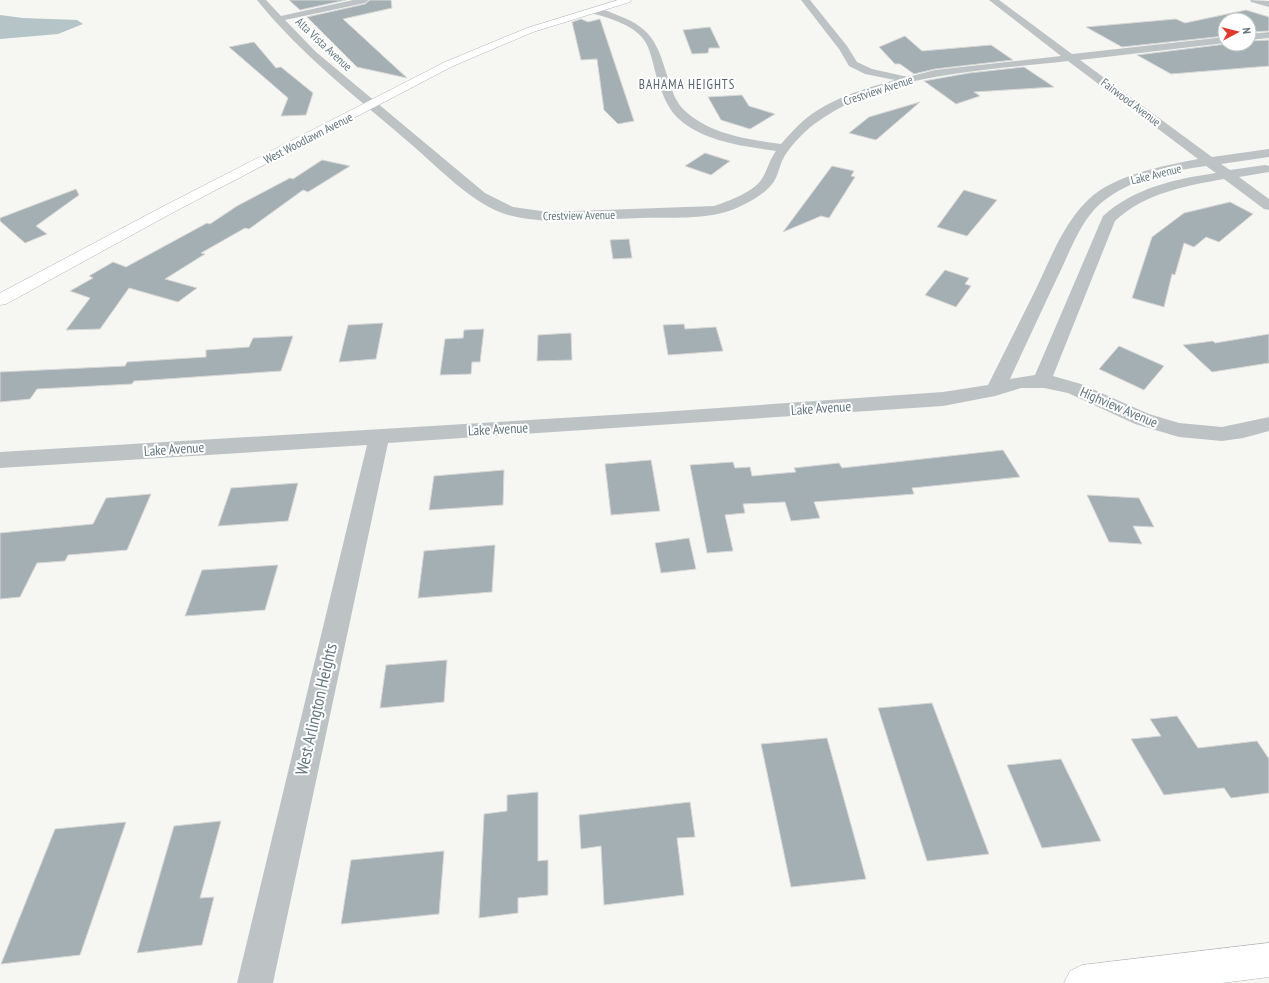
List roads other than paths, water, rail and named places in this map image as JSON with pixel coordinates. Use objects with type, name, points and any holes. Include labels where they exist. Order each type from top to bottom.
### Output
[{"type":"street","name":"Alta Vista Avenue","points":[[261,0],[312,54],[373,104]]},
{"type":"street","points":[[278,19],[365,0]]},
{"type":"street","name":"West Woodlawn Avenue","points":[[0,300],[167,210],[449,64],[493,44],[548,24],[627,0]]},
{"type":"street","points":[[805,0],[854,64],[860,69],[878,74],[910,79]]},
{"type":"street","name":"Fairwood Avenue","points":[[993,0],[1269,206]]},
{"type":"street","points":[[1254,0],[1269,4]]},
{"type":"street","points":[[594,11],[626,22],[647,37],[651,43],[669,98],[673,106],[688,120],[697,126],[720,136],[749,143],[784,148]]},
{"type":"street","points":[[1257,36],[1269,35]]},
{"type":"street","name":"Crestview Avenue","points":[[373,104],[480,196],[499,207],[535,216],[692,212],[727,207],[753,194],[769,179],[776,160],[784,148],[807,124],[836,104],[874,89],[935,73],[1217,41]]},
{"type":"street","name":"Lake Avenue","points":[[995,390],[1069,237],[1091,206],[1107,191],[1134,178],[1150,174],[1211,162],[1269,153]]},
{"type":"street","name":"Lake Avenue","points":[[0,460],[936,400],[995,390],[1021,382],[1041,382],[1108,219],[1112,214],[1130,202],[1165,188],[1269,168]]},
{"type":"street","name":"Highview Avenue","points":[[1041,382],[1065,386],[1081,391],[1144,420],[1181,430],[1225,434],[1269,424]]},
{"type":"street","name":"West Arlington Heights","points":[[255,983],[379,436]]},
{"type":"street","points":[[1082,983],[1174,977],[1269,960]]},
{"type":"district","name":"BAHAMA HEIGHTS","points":[[687,84]]}]
